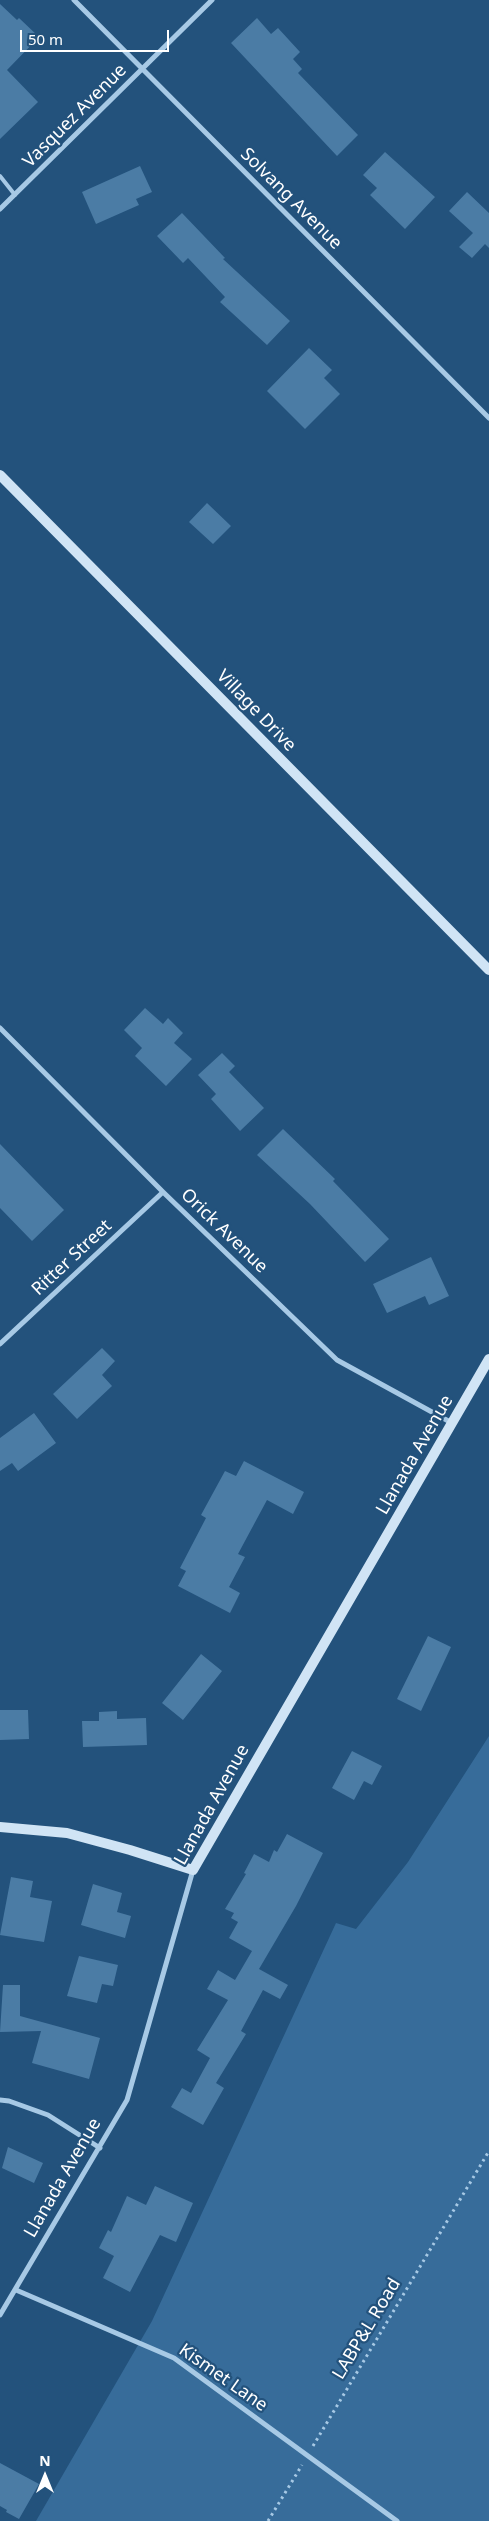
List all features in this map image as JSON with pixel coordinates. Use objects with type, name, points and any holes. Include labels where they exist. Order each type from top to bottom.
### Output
[{"type":"street","name":"Solvang Avenue","points":[[74,0],[489,418]]},
{"type":"street","name":"Vasquez Avenue","points":[[0,209],[212,0]]},
{"type":"street","name":"Village Drive","points":[[0,476],[489,970]]},
{"type":"street","name":"Orick Avenue","points":[[0,1028],[163,1192],[337,1360],[453,1424]]},
{"type":"street","name":"Ritter Street","points":[[0,1344],[163,1192]]},
{"type":"street","name":"Llanada Avenue","points":[[0,2315],[127,2100],[193,1870],[238,1789],[453,1424],[489,1359]]},
{"type":"street","points":[[0,1827],[67,1833],[193,1870]]},
{"type":"street","points":[[0,2100],[9,2100],[48,2115],[100,2148]]},
{"type":"street","name":"Kismet Lane","points":[[16,2290],[174,2358],[397,2521]]},
{"type":"lane","points":[[0,176],[16,195]]},
{"type":"path","name":"LABP&L Road","points":[[268,2521],[489,2151]]},
{"type":"shaded area","points":[[489,1736],[489,2521],[36,2521],[152,2321],[336,1923],[356,1929],[408,1862]]},
{"type":"building","points":[[0,4],[17,20],[19,18],[39,37],[7,70],[38,102],[0,139]]},
{"type":"building","points":[[257,18],[271,34],[278,28],[300,52],[293,59],[302,69],[298,73],[358,135],[337,156],[231,43]]},
{"type":"building","points":[[385,152],[435,197],[405,229],[370,195],[377,188],[363,175]]},
{"type":"building","points":[[140,166],[152,192],[136,199],[139,205],[96,224],[82,192]]},
{"type":"building","points":[[467,192],[489,213],[489,248],[485,244],[472,258],[459,247],[473,233],[449,211]]},
{"type":"building","points":[[182,213],[225,258],[223,259],[290,321],[267,345],[220,302],[225,297],[188,258],[183,263],[157,236]]},
{"type":"building","points":[[309,348],[332,370],[324,378],[340,394],[305,429],[267,391]]},
{"type":"building","points":[[207,503],[231,526],[213,544],[189,522]]},
{"type":"building","points":[[145,1008],[163,1024],[168,1018],[183,1033],[174,1043],[192,1059],[166,1086],[135,1056],[142,1048],[124,1030]]},
{"type":"building","points":[[222,1053],[235,1066],[229,1072],[264,1108],[240,1131],[211,1099],[216,1094],[198,1075]]},
{"type":"building","points":[[283,1129],[335,1179],[333,1181],[389,1239],[365,1262],[310,1204],[257,1155]]},
{"type":"building","points":[[0,1144],[64,1210],[32,1241],[0,1208]]},
{"type":"building","points":[[431,1257],[449,1296],[429,1305],[425,1296],[387,1313],[373,1284]]},
{"type":"building","points":[[102,1348],[115,1361],[102,1375],[112,1386],[77,1419],[53,1394]]},
{"type":"building","points":[[34,1413],[56,1443],[18,1471],[12,1463],[0,1471],[0,1438]]},
{"type":"building","points":[[244,1461],[304,1492],[293,1514],[267,1500],[238,1554],[245,1557],[229,1587],[240,1593],[230,1613],[178,1586],[186,1571],[180,1568],[206,1518],[201,1515],[225,1471],[236,1476]]},
{"type":"building","points":[[428,1636],[451,1647],[421,1711],[397,1699]]},
{"type":"building","points":[[201,1654],[222,1671],[183,1720],[162,1703]]},
{"type":"building","points":[[0,1710],[28,1710],[29,1739],[0,1740]]},
{"type":"building","points":[[117,1711],[117,1719],[146,1718],[147,1745],[83,1747],[82,1721],[99,1721],[99,1712]]},
{"type":"building","points":[[352,1751],[382,1766],[372,1785],[364,1781],[354,1800],[332,1788]]},
{"type":"building","points":[[287,1834],[323,1853],[296,1906],[259,1969],[288,1985],[280,1999],[263,1990],[241,2031],[246,2034],[216,2083],[224,2088],[203,2125],[171,2107],[182,2088],[191,2093],[210,2058],[197,2050],[228,2000],[207,1989],[218,1970],[235,1980],[252,1951],[229,1938],[238,1922],[231,1918],[234,1913],[225,1909],[246,1874],[244,1873],[254,1854],[269,1862],[274,1850],[277,1852]]},
{"type":"building","points":[[11,1877],[33,1881],[30,1897],[52,1901],[44,1942],[0,1935]]},
{"type":"building","points":[[93,1884],[122,1893],[117,1912],[131,1916],[125,1938],[81,1925]]},
{"type":"building","points":[[79,1956],[118,1965],[113,1986],[102,1984],[97,2003],[67,1996]]},
{"type":"building","points":[[3,1985],[20,1985],[20,2016],[100,2038],[89,2079],[32,2063],[41,2031],[0,2032]]},
{"type":"building","points":[[8,2147],[43,2163],[34,2183],[2,2168]]},
{"type":"building","points":[[155,2186],[193,2203],[176,2242],[160,2235],[130,2292],[103,2278],[114,2256],[99,2248],[108,2230],[111,2232],[127,2196],[146,2205]]},
{"type":"building","points":[[0,2463],[39,2484],[19,2519],[6,2512],[7,2510],[0,2506]]}]
